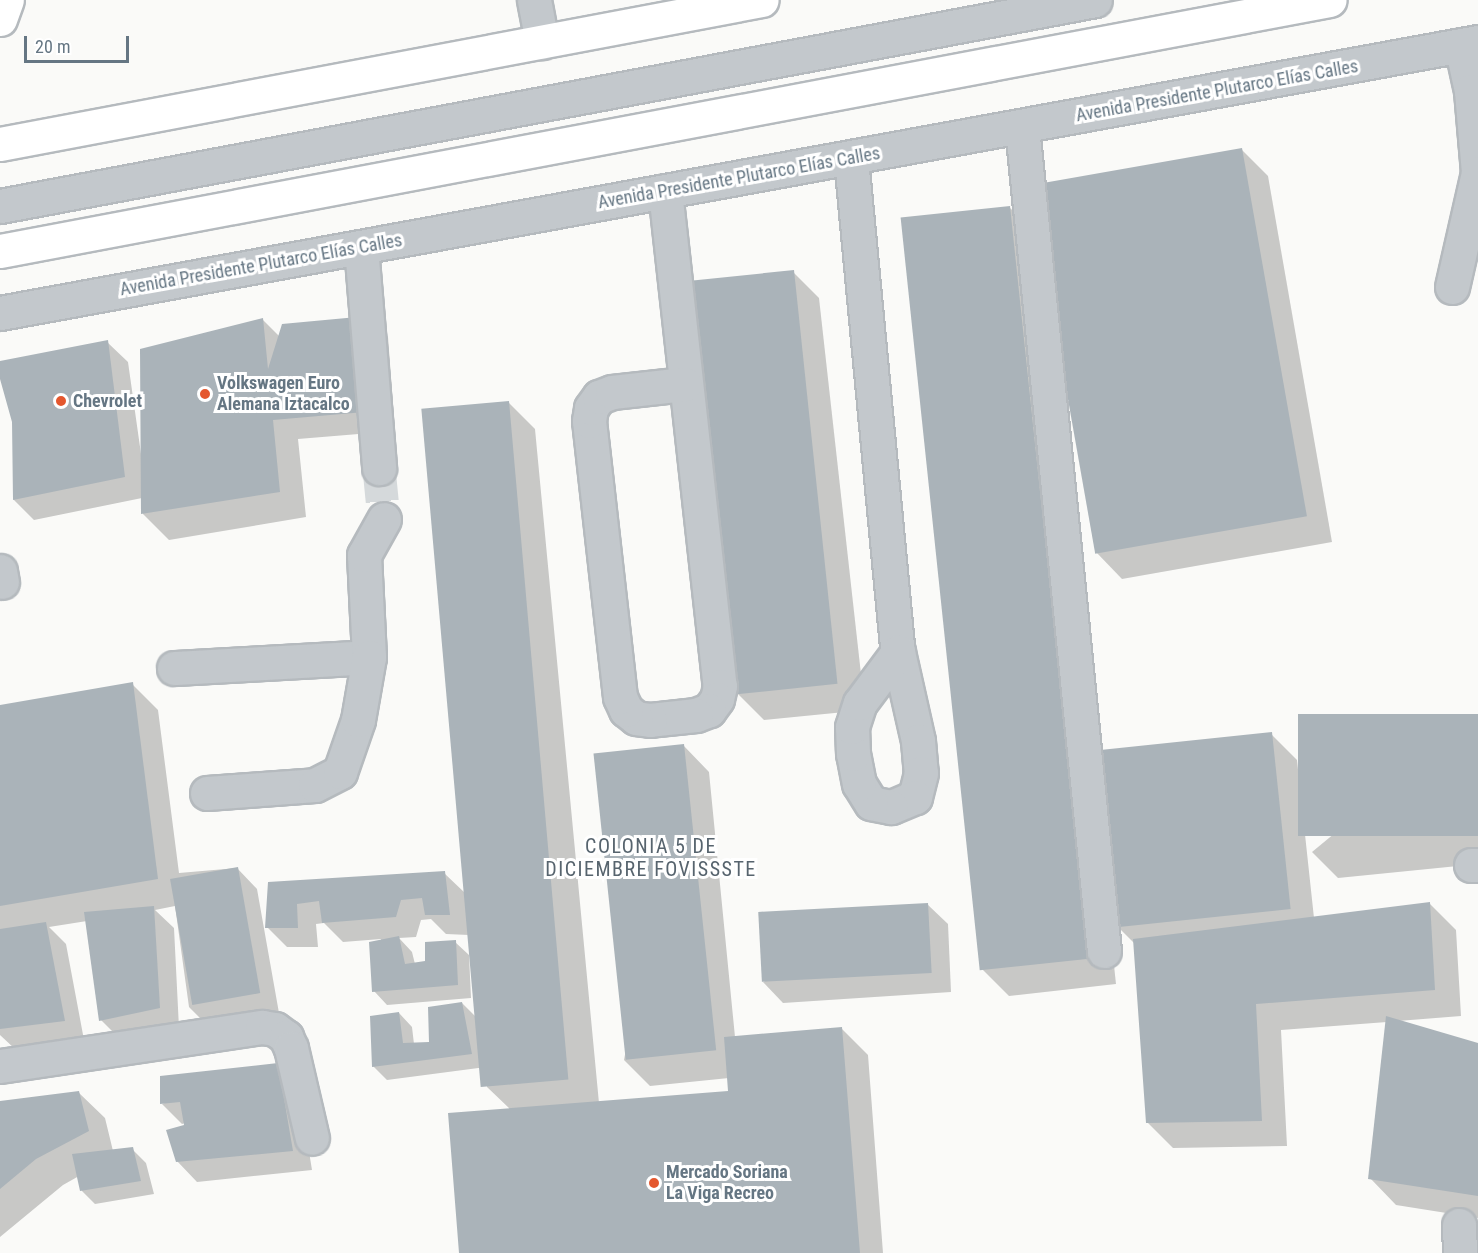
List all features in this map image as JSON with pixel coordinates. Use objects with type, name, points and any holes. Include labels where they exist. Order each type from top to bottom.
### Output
[{"type":"main road","points":[[0,19],[7,0]]},
{"type":"main road","points":[[0,144],[762,0]]},
{"type":"main road","points":[[0,250],[1330,0]]},
{"type":"street","points":[[534,0],[542,42]]},
{"type":"street","points":[[0,206],[1095,0]]},
{"type":"street","points":[[1452,287],[1478,172],[1471,91],[1470,44]]},
{"type":"street","name":"Avenida Presidente Plutarco Elías Calles","points":[[0,313],[1470,44]]},
{"type":"street","points":[[1023,127],[1104,951]]},
{"type":"street","points":[[851,159],[898,652]]},
{"type":"street","points":[[665,192],[720,686],[717,699],[709,710],[696,715],[650,720],[636,718],[626,710],[620,697],[589,421],[591,408],[599,397],[612,392],[685,384]]},
{"type":"street","points":[[361,247],[379,468]]},
{"type":"street","points":[[207,793],[315,785],[340,772],[358,720],[369,657],[364,555],[384,519]]},
{"type":"street","points":[[174,668],[369,657]]},
{"type":"street","points":[[0,1066],[262,1027],[275,1029],[286,1037],[291,1048],[312,1138]]},
{"type":"building","points":[[1242,148],[1307,516],[1095,554],[1030,185]]},
{"type":"building","points":[[1010,206],[1089,959],[980,970],[901,217]]},
{"type":"building","points":[[794,270],[837,684],[734,695],[691,281]]},
{"type":"building","name":"Volkswagen Euro Alemana Iztacalco","points":[[368,316],[376,411],[273,420],[280,492],[141,514],[140,349],[263,318],[268,369],[282,324]]},
{"type":"building","name":"Chevrolet","points":[[108,340],[125,477],[13,500],[12,422],[0,379],[0,361]]},
{"type":"building","points":[[509,401],[568,1079],[481,1087],[421,409]]},
{"type":"building","points":[[133,682],[158,879],[0,906],[0,705]]},
{"type":"building","points":[[1298,714],[1478,714],[1478,836],[1298,836]]},
{"type":"building","points":[[1272,732],[1291,909],[1117,927],[1098,750]]},
{"type":"building","points":[[684,744],[716,1050],[626,1060],[593,754]]},
{"type":"building","points":[[238,867],[260,993],[192,1005],[170,879]]},
{"type":"building","points":[[445,871],[450,915],[425,915],[422,898],[401,900],[396,917],[322,923],[319,901],[297,904],[298,928],[265,928],[268,882]]},
{"type":"building","points":[[1430,902],[1435,990],[1256,1004],[1262,1121],[1146,1123],[1133,939]]},
{"type":"building","points":[[928,903],[932,973],[762,982],[758,912]]},
{"type":"building","points":[[154,906],[160,1008],[99,1021],[84,912]]},
{"type":"building","points":[[46,922],[65,1021],[0,1029],[0,929]]},
{"type":"building","points":[[399,936],[405,964],[425,961],[425,942],[456,940],[458,985],[372,992],[369,942]]},
{"type":"building","points":[[462,1002],[472,1054],[372,1067],[370,1016],[399,1012],[403,1043],[429,1042],[428,1007]]},
{"type":"building","points":[[1386,1016],[1478,1043],[1478,1196],[1368,1179]]},
{"type":"building","name":"Mercado Soriana La Viga Recreo","points":[[842,1027],[860,1253],[459,1253],[448,1113],[728,1091],[724,1037]]},
{"type":"building","points":[[278,1063],[293,1151],[176,1162],[166,1130],[184,1125],[180,1102],[160,1104],[160,1076]]},
{"type":"building","points":[[79,1091],[89,1131],[36,1159],[0,1189],[0,1101]]},
{"type":"building","points":[[133,1147],[141,1181],[80,1191],[72,1154]]},
{"type":"tunnel","points":[[379,468],[384,519]]},
{"type":"place","name":"Volkswagen Euro Alemana Iztacalco","points":[[205,394]]},
{"type":"place","name":"Chevrolet","points":[[61,401]]},
{"type":"place","name":"Mercado Soriana La Viga Recreo","points":[[654,1183]]},
{"type":"district","name":"COLONIA 5 DE DICIEMBRE FOVISSSTE","points":[[651,858]]}]
